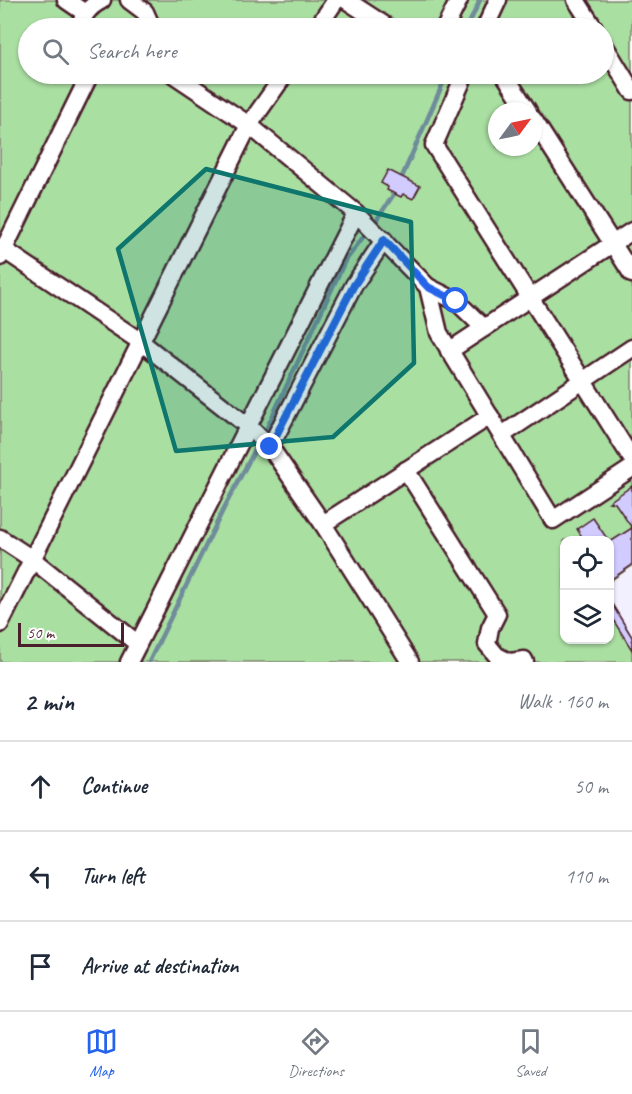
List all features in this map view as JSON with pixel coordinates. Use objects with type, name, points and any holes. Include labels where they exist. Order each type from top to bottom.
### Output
[{"type":"lane","points":[[66,0],[80,18]]},
{"type":"lane","points":[[84,18],[93,5],[102,0]]},
{"type":"lane","points":[[323,18],[336,0]]},
{"type":"lane","points":[[346,0],[374,18]]},
{"type":"lane","points":[[450,18],[459,0]]},
{"type":"lane","points":[[490,18],[498,0]]},
{"type":"lane","points":[[576,0],[588,18]]},
{"type":"lane","points":[[135,1],[148,18]]},
{"type":"lane","points":[[614,62],[632,91]]},
{"type":"lane","points":[[85,84],[1,251],[141,342],[249,427],[270,447],[323,524],[410,662]]},
{"type":"lane","points":[[188,84],[249,125],[356,213],[428,287],[456,301],[484,328]]},
{"type":"lane","points":[[0,624],[249,125],[278,84]]},
{"type":"lane","points":[[461,84],[434,145],[632,459]]},
{"type":"lane","points":[[510,84],[522,102]]},
{"type":"lane","points":[[542,133],[632,273]]},
{"type":"lane","points":[[129,662],[356,213]]},
{"type":"lane","points":[[449,351],[632,231]]},
{"type":"lane","points":[[270,447],[354,285],[384,240]]},
{"type":"lane","points":[[428,287],[439,333],[553,520],[632,468]]},
{"type":"lane","points":[[502,435],[632,348]]},
{"type":"lane","points":[[323,524],[490,416]]},
{"type":"lane","points":[[406,470],[497,614],[490,628],[487,644],[497,656],[510,662],[524,660],[525,662]]},
{"type":"lane","points":[[0,538],[32,559],[138,644]]},
{"type":"highlighted area","points":[[206,169],[411,222],[414,363],[333,437],[176,451],[118,249]]},
{"type":"shaded area","points":[[632,568],[632,635],[614,606],[614,579]]},
{"type":"green space","points":[[0,0],[632,0],[632,566],[614,578],[614,536],[560,536],[560,644],[614,644],[614,608],[632,637],[632,662],[0,662]]},
{"type":"building","points":[[388,170],[420,186],[413,199],[403,194],[401,197],[387,190],[388,187],[381,183]]},
{"type":"building","points":[[632,486],[632,528],[615,503],[609,502]]},
{"type":"building","points":[[593,518],[605,536],[581,536],[577,529]]},
{"type":"building","points":[[632,528],[632,565],[614,577],[614,539]]},
{"type":"building","points":[[614,608],[632,637],[632,650],[614,621]]},
{"type":"waterway","points":[[472,18],[480,0]]},
{"type":"waterway","points":[[402,177],[443,84]]},
{"type":"waterway","points":[[375,222],[394,194]]},
{"type":"waterway","points":[[264,434],[344,263],[366,233]]},
{"type":"waterway","points":[[149,662],[258,444]]},
{"type":"route","points":[[270,447],[354,285],[384,240],[428,287],[456,301]]}]
